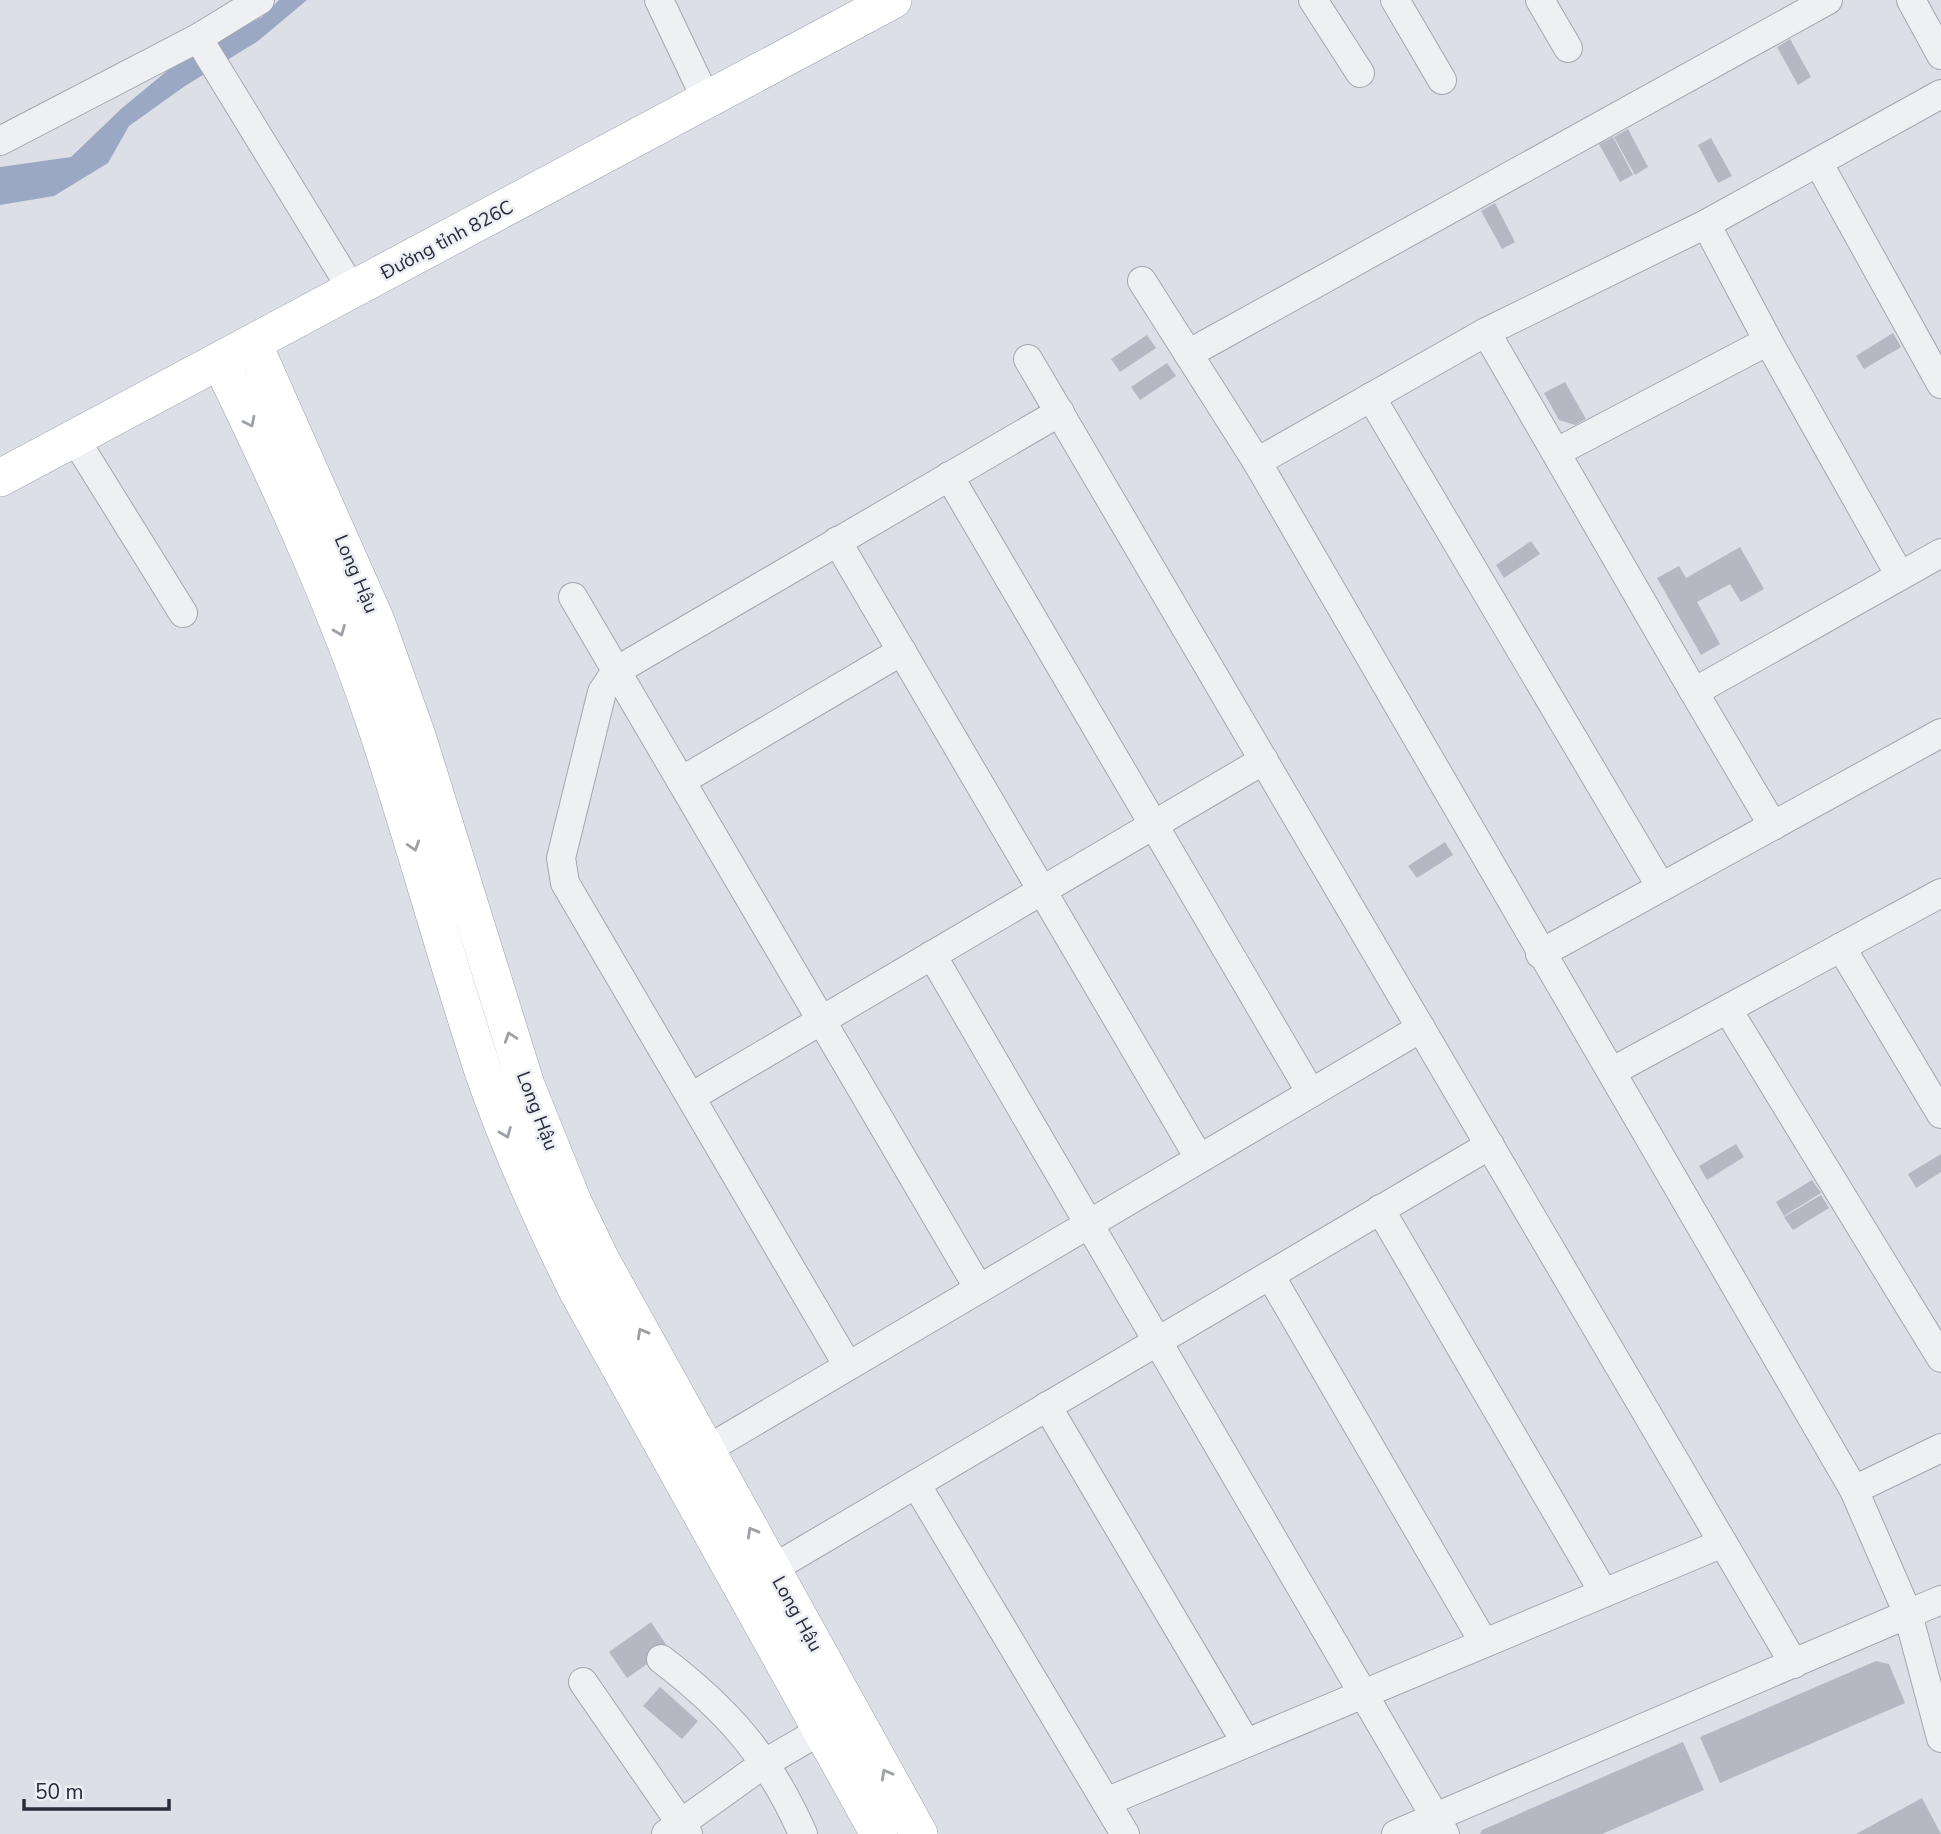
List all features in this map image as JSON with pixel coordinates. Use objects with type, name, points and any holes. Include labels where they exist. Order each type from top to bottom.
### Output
[{"type":"main road","name":"Đường tỉnh 826C","points":[[0,478],[893,0]]},
{"type":"main road","name":"Long Hậu","points":[[253,343],[292,424],[385,644],[417,736],[526,1085],[549,1144],[601,1260],[919,1834]]},
{"type":"main road","name":"Long Hậu","points":[[220,361],[291,512],[365,696],[505,1130],[573,1282],[879,1834]]},
{"type":"street","points":[[0,141],[206,51],[260,0]]},
{"type":"street","points":[[659,0],[707,101]]},
{"type":"street","points":[[1312,0],[1360,73]]},
{"type":"street","points":[[1395,0],[1443,80]]},
{"type":"street","points":[[1540,0],[1568,48]]},
{"type":"street","points":[[1188,354],[1828,0]]},
{"type":"street","points":[[1911,0],[1941,55]]},
{"type":"street","points":[[206,51],[353,291]]},
{"type":"street","points":[[1257,462],[1486,332],[1706,224],[1819,164],[1941,94]]},
{"type":"street","points":[[1819,164],[1941,384]]},
{"type":"street","points":[[1706,224],[1768,341],[1899,574]]},
{"type":"street","points":[[1142,281],[1257,462],[1540,954],[1613,1072],[1854,1490],[1908,1614],[1941,1738]]},
{"type":"street","points":[[1486,332],[1773,826]]},
{"type":"street","points":[[1557,452],[1768,341]]},
{"type":"street","points":[[1028,359],[1794,1664]]},
{"type":"street","points":[[1371,397],[1661,887]]},
{"type":"street","points":[[848,1366],[561,871],[561,858],[602,692],[616,671],[1060,412]]},
{"type":"street","points":[[75,439],[183,613]]},
{"type":"street","points":[[949,476],[1311,1093]]},
{"type":"street","points":[[838,541],[1199,1158]]},
{"type":"street","points":[[1694,692],[1899,574],[1941,553]]},
{"type":"street","points":[[573,597],[979,1289]]},
{"type":"street","points":[[681,781],[902,651]]},
{"type":"street","points":[[1540,954],[1941,733]]},
{"type":"street","points":[[691,1097],[1264,760]]},
{"type":"street","points":[[1613,1072],[1941,893]]},
{"type":"street","points":[[1841,947],[1932,1079],[1941,1114]]},
{"type":"street","points":[[932,955],[1441,1825]]},
{"type":"street","points":[[1728,1010],[1941,1358]]},
{"type":"street","points":[[675,1468],[1421,1028]]},
{"type":"street","points":[[742,1588],[1489,1144]]},
{"type":"street","points":[[1380,1209],[1604,1593]]},
{"type":"street","points":[[1270,1275],[1484,1643]]},
{"type":"street","points":[[1047,1406],[1246,1743]]},
{"type":"street","points":[[1854,1490],[1941,1448]]},
{"type":"street","points":[[916,1484],[1125,1834]]},
{"type":"street","points":[[1106,1802],[1723,1543]]},
{"type":"street","points":[[1396,1834],[1441,1825],[1941,1600]]},
{"type":"street","points":[[662,1659],[689,1693],[746,1736],[765,1763],[803,1834]]},
{"type":"street","points":[[583,1682],[678,1830],[765,1763],[852,1713]]},
{"type":"water","points":[[279,0],[307,0],[258,41],[185,86],[129,126],[108,163],[54,196],[0,205],[0,167],[71,157],[121,109],[185,56],[262,17]]},
{"type":"building","points":[[1790,39],[1811,77],[1798,85],[1777,47]]},
{"type":"building","points":[[1628,129],[1648,167],[1635,175],[1614,137]]},
{"type":"building","points":[[1613,137],[1633,175],[1620,182],[1599,144]]},
{"type":"building","points":[[1711,138],[1732,176],[1718,183],[1698,145]]},
{"type":"building","points":[[1495,203],[1515,242],[1502,249],[1481,211]]},
{"type":"building","points":[[1893,333],[1901,347],[1864,369],[1856,356]]},
{"type":"building","points":[[1147,335],[1156,348],[1120,372],[1111,359]]},
{"type":"building","points":[[1167,363],[1176,376],[1140,400],[1131,387]]},
{"type":"building","points":[[1565,382],[1586,419],[1575,425],[1559,420],[1544,393]]},
{"type":"building","points":[[1531,541],[1540,554],[1504,578],[1496,565]]},
{"type":"building","points":[[1740,547],[1764,589],[1741,602],[1730,584],[1697,602],[1720,644],[1701,655],[1657,578],[1679,566],[1686,578]]},
{"type":"building","points":[[1445,842],[1453,855],[1417,878],[1408,866]]},
{"type":"building","points":[[1736,1144],[1744,1157],[1707,1180],[1699,1166]]},
{"type":"building","points":[[1941,1154],[1941,1172],[1916,1188],[1908,1174]]},
{"type":"building","points":[[1812,1180],[1821,1193],[1784,1216],[1776,1202]]},
{"type":"building","points":[[1821,1195],[1829,1208],[1793,1230],[1784,1217]]},
{"type":"building","points":[[651,1622],[669,1649],[627,1678],[609,1652]]},
{"type":"building","points":[[1876,1661],[1889,1664],[1905,1703],[1720,1783],[1700,1737]]},
{"type":"building","points":[[660,1687],[698,1721],[682,1739],[643,1706]]},
{"type":"building","points":[[1683,1742],[1704,1790],[1602,1834],[1480,1834],[1482,1830]]},
{"type":"building","points":[[1922,1798],[1941,1834],[1856,1834]]}]
